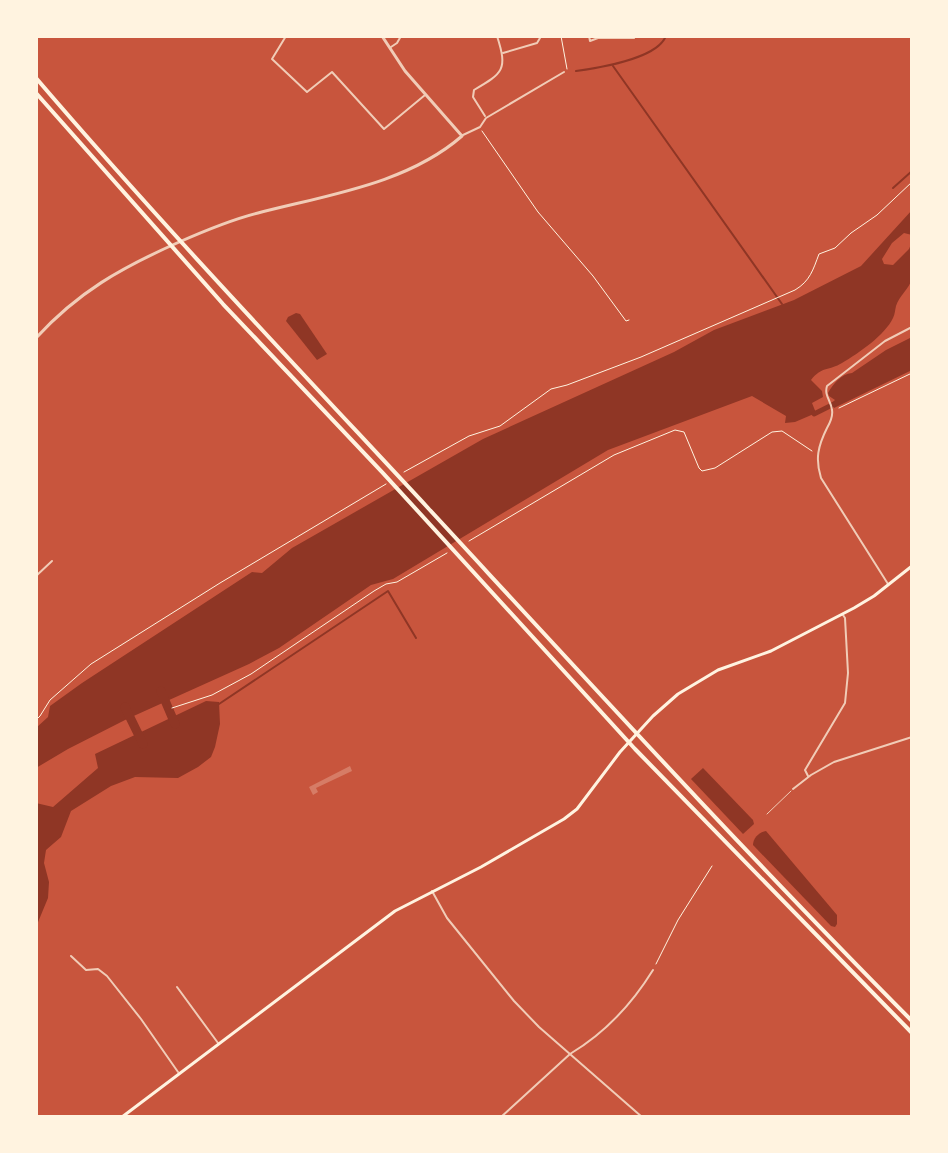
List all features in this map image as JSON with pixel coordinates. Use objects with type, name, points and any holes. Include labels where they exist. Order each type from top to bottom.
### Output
[{"type":"highway","points":[[36,78],[147,206],[664,764],[912,1021]]},
{"type":"highway","points":[[36,93],[213,292],[635,749],[912,1033]]},
{"type":"main road","points":[[122,1117],[379,922],[564,819],[577,809],[620,752],[678,694],[718,670],[771,651],[865,602],[912,566]]},
{"type":"street","points":[[286,36],[272,59],[307,92],[332,72],[384,129],[425,95]]},
{"type":"street","points":[[382,36],[405,71],[462,136]]},
{"type":"street","points":[[390,48],[401,36]]},
{"type":"street","points":[[486,118],[473,97],[474,90],[497,77],[504,61],[497,36]]},
{"type":"street","points":[[503,53],[537,43],[539,36]]},
{"type":"street","points":[[589,36],[590,41],[635,36]]},
{"type":"street","points":[[36,338],[97,284],[130,264],[246,216],[360,187],[427,161],[480,127],[486,118],[566,71]]},
{"type":"street","points":[[888,585],[821,478],[818,449],[834,409],[826,395],[831,382],[885,341],[912,327]]},
{"type":"street","points":[[36,576],[52,561]]},
{"type":"street","points":[[808,776],[805,770],[845,703],[848,673],[845,618],[842,614]]},
{"type":"street","points":[[793,789],[808,776],[834,762],[912,737]]},
{"type":"street","points":[[432,891],[447,918],[514,1001],[539,1027],[642,1117]]},
{"type":"street","points":[[71,956],[86,970],[98,969],[107,976],[179,1073]]},
{"type":"street","points":[[501,1117],[570,1054],[593,1039],[618,1016],[653,970]]},
{"type":"street","points":[[177,987],[219,1044]]},
{"type":"lane","points":[[767,814],[793,789]]},
{"type":"path","points":[[561,36],[566,71]]},
{"type":"path","points":[[480,127],[538,212],[593,276],[626,321],[629,320]]},
{"type":"path","points":[[404,472],[469,436],[500,426],[551,389],[641,357],[804,285],[812,275],[819,254],[835,248],[912,182]]},
{"type":"path","points":[[834,409],[912,373]]},
{"type":"path","points":[[470,540],[614,455],[675,430],[684,432],[702,471],[715,468],[772,432],[782,431],[811,451],[818,449]]},
{"type":"path","points":[[36,720],[50,700],[91,664],[392,480]]},
{"type":"path","points":[[172,708],[212,695],[251,674],[374,591],[397,582],[445,554]]},
{"type":"path","points":[[653,970],[678,920],[712,866]]},
{"type":"shaded area","points":[[912,210],[912,235],[904,233],[892,243],[882,259],[884,264],[893,265],[912,242],[911,283],[897,302],[894,316],[878,337],[849,359],[811,380],[822,391],[823,397],[812,403],[816,413],[785,423],[786,416],[752,396],[608,450],[393,579],[371,585],[279,648],[127,719],[36,768],[36,728],[48,717],[50,706],[252,572],[262,573],[292,548],[483,439],[674,352],[714,330],[794,300],[861,266]]},
{"type":"shaded area","points":[[296,313],[300,314],[327,354],[317,360],[286,321]]},
{"type":"shaded area","points":[[912,337],[912,370],[834,408],[832,403],[835,400],[828,393],[838,380]]},
{"type":"shaded area","points":[[206,701],[219,702],[220,724],[211,757],[178,778],[135,777],[111,786],[71,811],[61,837],[46,850],[44,863],[49,882],[48,898],[36,927],[36,803],[53,807],[98,768],[95,754]]},
{"type":"shaded area","points":[[703,768],[753,820],[754,824],[743,834],[691,779]]},
{"type":"shaded area","points":[[766,831],[837,915],[835,927],[753,845],[757,836]]},
{"type":"building","points":[[350,766],[352,771],[316,788],[318,792],[313,795],[309,787]]},
{"type":"waterway","points":[[576,71],[638,57],[650,52],[665,38]]},
{"type":"waterway","points":[[613,66],[782,304]]},
{"type":"waterway","points":[[893,188],[912,171]]},
{"type":"waterway","points":[[814,414],[836,403]]},
{"type":"waterway","points":[[219,704],[388,591],[416,638]]},
{"type":"waterway","points":[[161,691],[175,724]]},
{"type":"waterway","points":[[125,707],[143,744]]}]
